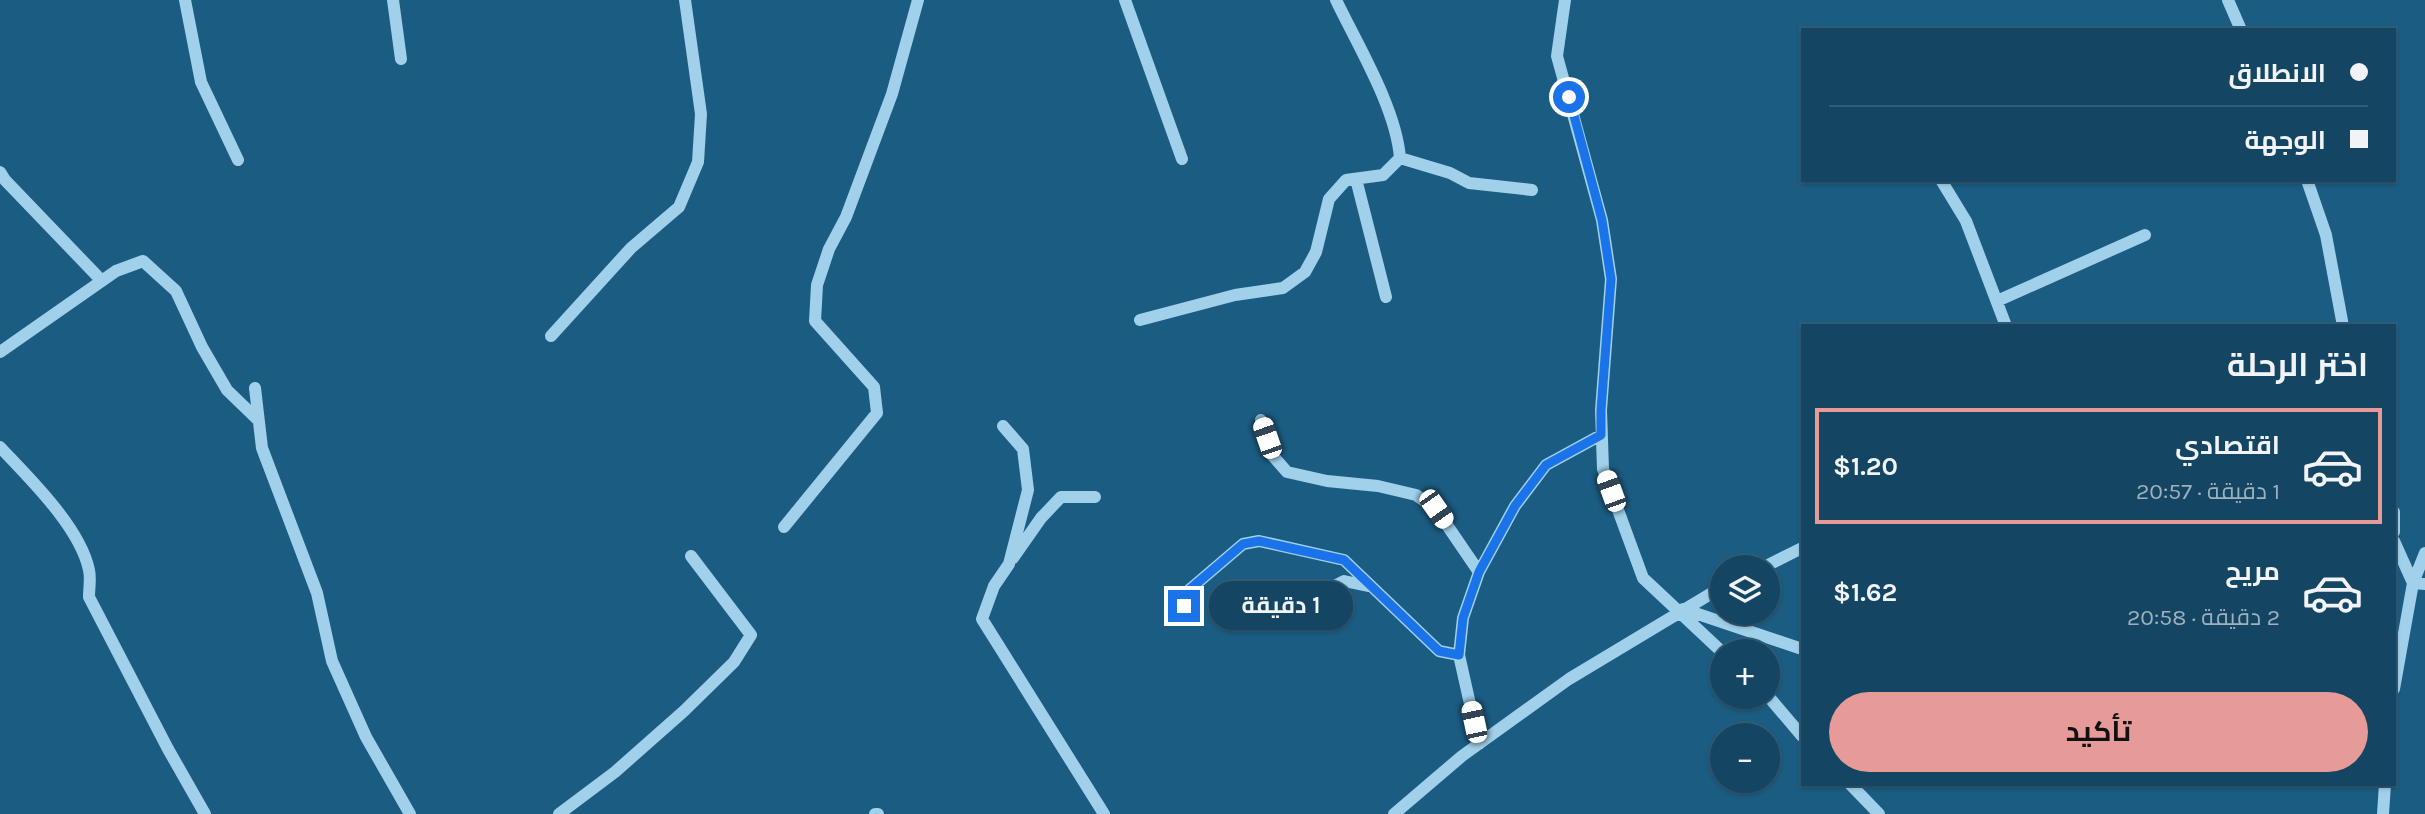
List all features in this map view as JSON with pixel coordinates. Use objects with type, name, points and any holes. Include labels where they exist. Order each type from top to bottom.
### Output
[{"type":"street","points":[[185,0],[201,82],[238,160]]},
{"type":"street","points":[[393,0],[401,59]]},
{"type":"street","points":[[551,336],[631,248],[679,207],[698,162],[701,114],[685,0]]},
{"type":"street","points":[[784,527],[877,413],[874,387],[815,321],[817,285],[829,249],[846,217],[892,94],[918,0]]},
{"type":"street","points":[[1125,0],[1182,159]]},
{"type":"street","points":[[1140,320],[1235,295],[1283,288],[1305,272],[1316,252],[1329,200],[1346,180],[1383,174],[1400,158],[1399,140],[1384,100],[1336,0]]},
{"type":"street","points":[[1565,0],[1558,56],[1602,220],[1611,279],[1601,410],[1603,469],[1643,578],[1710,640]]},
{"type":"street","points":[[2228,0],[2240,28]]},
{"type":"street","points":[[1400,158],[1450,173],[1469,183],[1532,190]]},
{"type":"street","points":[[0,172],[102,281]]},
{"type":"street","points":[[1356,179],[1386,296]]},
{"type":"street","points":[[1942,182],[1966,221],[2005,324]]},
{"type":"street","points":[[2308,182],[2326,235],[2343,324]]},
{"type":"street","points":[[1997,301],[2145,235]]},
{"type":"street","points":[[0,352],[116,271],[143,261],[176,291],[202,347],[227,390],[259,421]]},
{"type":"street","points":[[255,388],[262,448],[317,593],[332,661],[366,737],[410,814]]},
{"type":"street","points":[[1261,420],[1273,456],[1287,471],[1327,481],[1378,486],[1416,495],[1436,509],[1479,572]]},
{"type":"street","points":[[1003,426],[1023,449],[1028,490],[1009,564]]},
{"type":"street","points":[[1479,744],[1459,655],[1463,618],[1479,572],[1515,506],[1546,465],[1601,435]]},
{"type":"street","points":[[0,447],[36,485],[74,534],[89,570],[89,597],[205,814]]},
{"type":"street","points":[[1095,497],[1061,497],[1041,518],[994,586],[982,619],[1104,814]]},
{"type":"street","points":[[1189,611],[1184,606],[1182,596],[1243,544],[1259,541],[1344,560],[1439,651],[1459,655]]},
{"type":"street","points":[[2396,544],[2419,583]]},
{"type":"street","points":[[1780,559],[1801,548]]},
{"type":"street","points":[[2396,681],[2425,553]]},
{"type":"street","points":[[559,814],[615,772],[684,711],[734,662],[751,635],[691,556]]},
{"type":"street","points":[[1293,618],[1329,588],[1344,581],[1369,586]]},
{"type":"street","points":[[1394,814],[1479,744],[1569,679],[1710,594]]},
{"type":"street","points":[[1680,611],[1801,649]]},
{"type":"street","points":[[1779,709],[1801,735]]},
{"type":"street","points":[[1852,786],[1879,814]]},
{"type":"street","points":[[2383,814],[2385,786]]},
{"type":"route","points":[[1184,606],[1182,596],[1191,587],[1243,544],[1259,541],[1344,560],[1439,651],[1459,655],[1463,618],[1479,572],[1515,506],[1546,465],[1601,435],[1611,279],[1602,220],[1569,97]]}]
